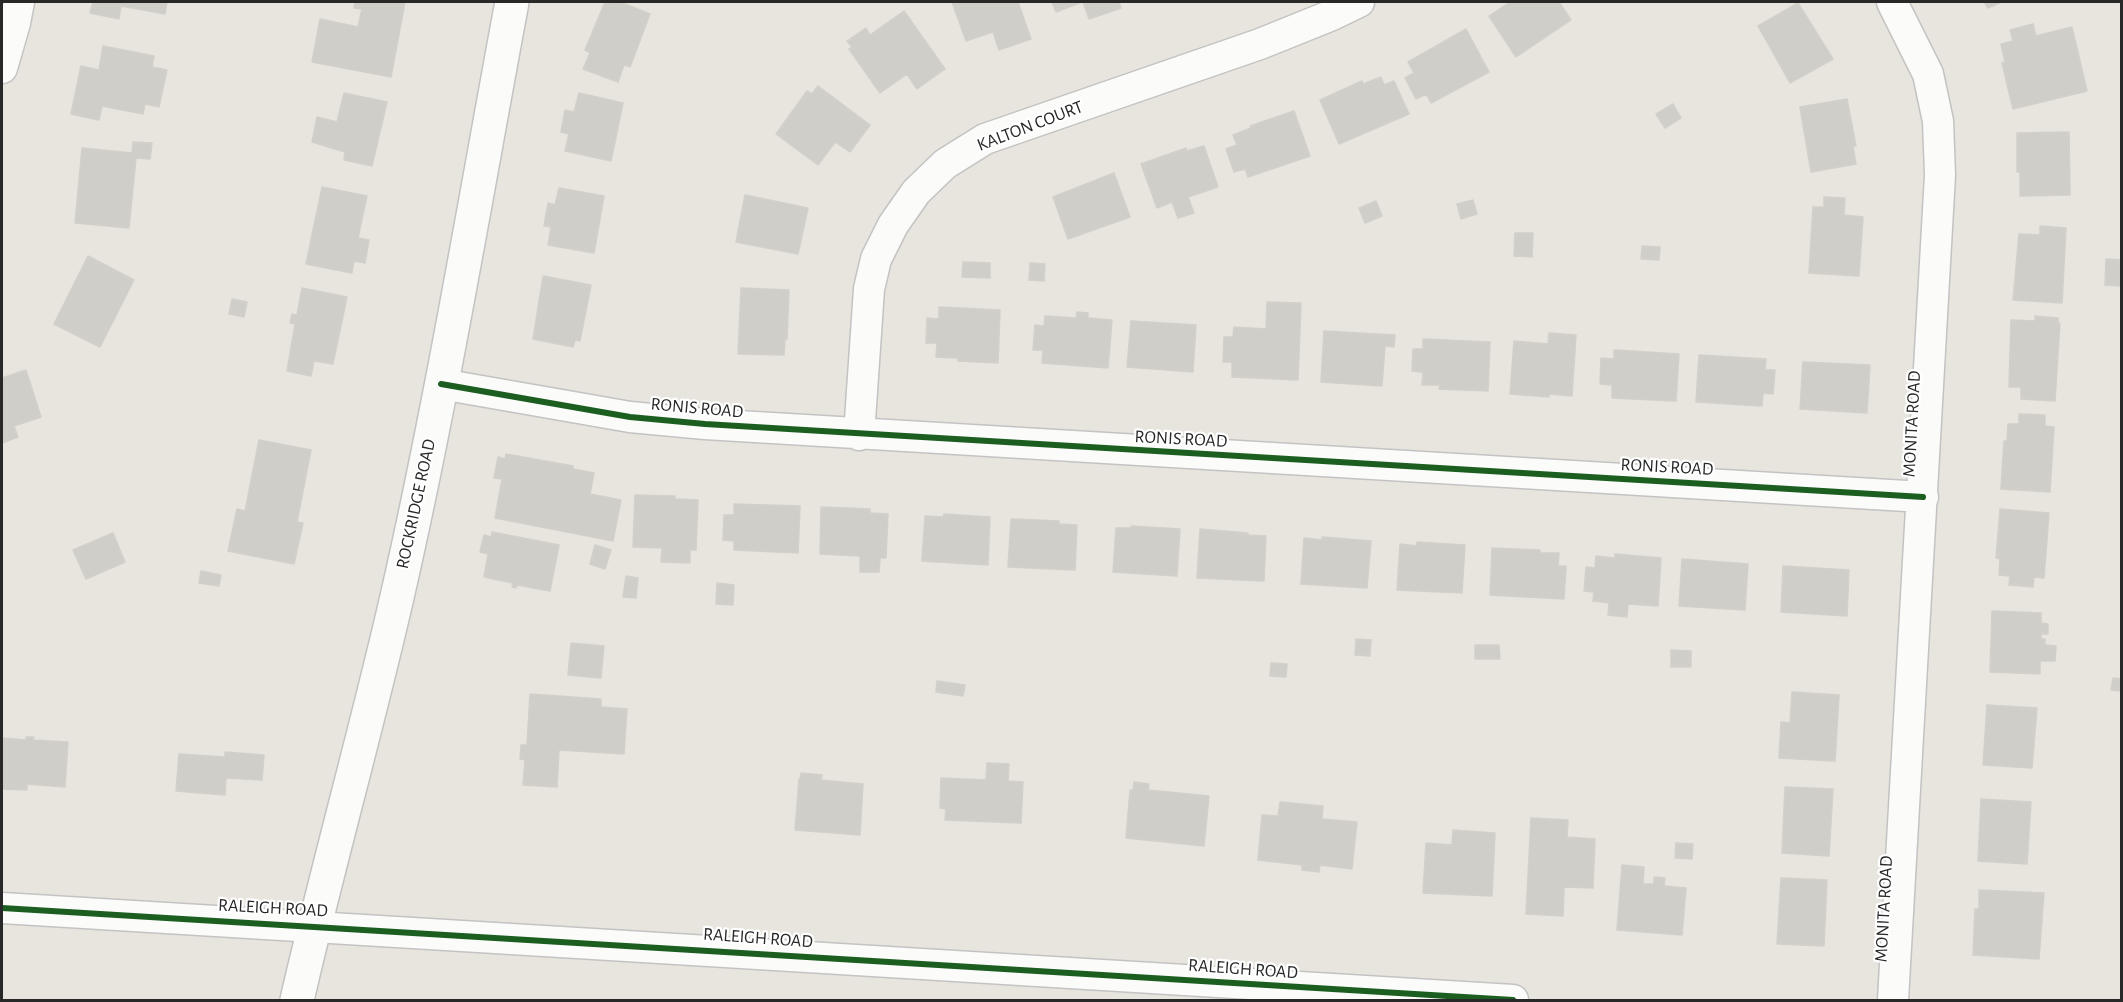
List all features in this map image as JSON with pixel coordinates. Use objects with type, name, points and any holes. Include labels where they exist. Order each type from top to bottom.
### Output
[{"type":"street","points":[[2,68],[20,2]]},
{"type":"street","name":"ROCKRIDGE ROAD","points":[[297,1000],[397,597],[441,384],[512,2]]},
{"type":"street","name":"KALTON COURT","points":[[859,435],[869,289],[876,259],[892,225],[916,192],[945,164],[985,140],[1260,44],[1359,2]]},
{"type":"street","name":"MONITA ROAD","points":[[1892,2],[1928,74],[1938,121],[1940,175],[1893,1000]]},
{"type":"street","name":"RONIS ROAD","points":[[441,384],[630,417],[705,424],[1923,497]]},
{"type":"street","name":"RALEIGH ROAD","points":[[2,908],[1513,1000]]},
{"type":"building","points":[[93,2],[167,2],[165,14],[121,6],[119,19],[90,13]]},
{"type":"building","points":[[355,2],[405,2],[391,77],[312,62],[320,19],[358,27],[362,9],[354,8]]},
{"type":"building","points":[[605,2],[620,2],[650,14],[630,67],[624,65],[618,82],[583,69],[590,53],[585,50]]},
{"type":"building","points":[[952,2],[1018,2],[1031,39],[999,50],[993,32],[966,41]]},
{"type":"building","points":[[1052,2],[1082,2],[1056,12]]},
{"type":"building","points":[[1083,2],[1119,2],[1121,8],[1089,19]]},
{"type":"building","points":[[1510,2],[1559,2],[1571,20],[1516,57],[1489,16]]},
{"type":"building","points":[[1984,2],[2002,2],[1988,8]]},
{"type":"building","points":[[1798,3],[1833,59],[1790,83],[1758,26]]},
{"type":"building","points":[[904,11],[945,69],[917,89],[907,74],[880,93],[849,49],[852,47],[847,41],[866,28],[870,35]]},
{"type":"building","points":[[2033,24],[2036,36],[2072,27],[2087,91],[2013,109],[2002,63],[2005,62],[2001,44],[2013,41],[2010,30]]},
{"type":"building","points":[[1466,29],[1489,72],[1431,103],[1426,94],[1416,99],[1405,78],[1414,73],[1408,62]]},
{"type":"building","points":[[103,46],[154,56],[152,67],[167,70],[159,107],[145,104],[143,114],[102,106],[99,120],[71,114],[81,66],[99,70]]},
{"type":"building","points":[[1381,77],[1384,85],[1394,81],[1409,114],[1339,144],[1320,100],[1362,81],[1363,84]]},
{"type":"building","points":[[818,86],[870,125],[850,152],[835,142],[818,165],[776,134],[807,91],[812,94]]},
{"type":"building","points":[[344,93],[387,102],[372,166],[344,160],[345,152],[312,142],[317,117],[337,122]]},
{"type":"building","points":[[579,93],[623,103],[611,161],[565,151],[569,134],[561,132],[565,110],[574,112]]},
{"type":"building","points":[[1847,99],[1856,146],[1853,146],[1856,164],[1811,172],[1800,107]]},
{"type":"building","points":[[1673,104],[1681,118],[1665,128],[1656,114]]},
{"type":"building","points":[[1294,111],[1310,156],[1248,177],[1245,169],[1234,172],[1226,149],[1237,145],[1233,135],[1251,128],[1250,126]]},
{"type":"building","points":[[2069,132],[2070,195],[2020,196],[2020,172],[2017,172],[2017,133]]},
{"type":"building","points":[[133,142],[152,143],[150,159],[136,158],[129,228],[75,223],[82,148],[132,153]]},
{"type":"building","points":[[1204,146],[1218,187],[1188,197],[1194,213],[1178,218],[1172,202],[1157,208],[1141,164],[1186,148],[1187,151]]},
{"type":"building","points":[[1114,173],[1130,217],[1068,239],[1053,197]]},
{"type":"building","points":[[322,187],[367,196],[358,238],[369,240],[365,263],[354,261],[352,273],[306,264]]},
{"type":"building","points":[[559,188],[604,196],[594,253],[548,245],[551,227],[544,226],[548,203],[555,205]]},
{"type":"building","points":[[745,195],[808,208],[798,254],[736,242]]},
{"type":"building","points":[[1824,197],[1845,198],[1844,215],[1863,217],[1859,276],[1809,273],[1813,207],[1824,207]]},
{"type":"building","points":[[1473,200],[1477,214],[1461,219],[1457,204]]},
{"type":"building","points":[[1376,201],[1382,216],[1365,223],[1359,208]]},
{"type":"building","points":[[2040,226],[2066,228],[2062,303],[2013,300],[2019,234],[2040,235]]},
{"type":"building","points":[[1515,233],[1533,233],[1532,257],[1514,256]]},
{"type":"building","points":[[1642,246],[1660,247],[1659,260],[1641,259]]},
{"type":"building","points":[[88,256],[134,280],[100,347],[54,324]]},
{"type":"building","points":[[2106,259],[2122,260],[2121,286],[2105,285]]},
{"type":"building","points":[[963,262],[990,263],[990,278],[962,277]]},
{"type":"building","points":[[1030,263],[1045,264],[1044,281],[1029,280]]},
{"type":"building","points":[[543,276],[591,285],[580,341],[575,340],[573,347],[533,339]]},
{"type":"building","points":[[302,288],[347,297],[333,364],[314,361],[311,376],[287,371],[295,324],[290,323],[292,314],[297,315]]},
{"type":"building","points":[[741,288],[789,290],[784,355],[738,354]]},
{"type":"building","points":[[232,299],[247,302],[244,317],[229,314]]},
{"type":"building","points":[[1267,302],[1301,303],[1298,380],[1232,377],[1232,362],[1223,362],[1224,337],[1233,337],[1234,327],[1266,329]]},
{"type":"building","points":[[939,307],[1000,310],[998,363],[958,361],[958,358],[936,357],[937,343],[926,343],[927,318],[939,319]]},
{"type":"building","points":[[1077,312],[1088,313],[1088,318],[1112,320],[1108,368],[1042,363],[1043,350],[1033,350],[1035,325],[1044,326],[1045,316],[1076,318]]},
{"type":"building","points":[[2035,316],[2058,318],[2058,323],[2060,323],[2055,401],[2021,399],[2021,387],[2009,387],[2011,320],[2035,321]]},
{"type":"building","points":[[1131,321],[1196,325],[1193,372],[1127,367]]},
{"type":"building","points":[[1324,331],[1395,335],[1394,347],[1385,346],[1382,386],[1321,382]]},
{"type":"building","points":[[1549,333],[1576,335],[1572,396],[1510,394],[1514,341],[1548,344]]},
{"type":"building","points":[[1423,339],[1490,342],[1488,391],[1439,389],[1440,385],[1422,385],[1423,372],[1412,371],[1413,349],[1423,349]]},
{"type":"building","points":[[1614,350],[1679,354],[1676,401],[1612,398],[1612,385],[1600,384],[1601,358],[1614,359]]},
{"type":"building","points":[[1699,355],[1766,359],[1765,370],[1775,370],[1773,394],[1763,393],[1762,406],[1696,402]]},
{"type":"building","points":[[1803,362],[1870,365],[1867,413],[1800,409]]},
{"type":"building","points":[[26,370],[41,417],[14,426],[18,437],[2,443],[2,378]]},
{"type":"building","points":[[2019,414],[2045,415],[2045,426],[2054,427],[2050,492],[2001,489],[2004,441],[2007,441],[2008,424],[2019,424]]},
{"type":"building","points":[[259,440],[311,450],[297,522],[303,523],[294,564],[228,551],[237,509],[245,511]]},
{"type":"building","points":[[506,454],[573,466],[573,469],[594,473],[590,494],[621,500],[613,541],[495,518],[502,479],[494,478],[498,457],[505,459]]},
{"type":"building","points":[[635,495],[675,496],[675,499],[698,500],[696,550],[690,550],[690,563],[661,562],[662,548],[633,547]]},
{"type":"building","points":[[734,504],[800,506],[798,553],[734,550],[734,541],[723,540],[724,515],[734,515]]},
{"type":"building","points":[[821,507],[870,509],[870,513],[888,514],[886,558],[880,558],[879,572],[860,572],[860,556],[820,554]]},
{"type":"building","points":[[2000,509],[2049,513],[2044,578],[2034,577],[2033,587],[2009,585],[2010,576],[1999,575],[2000,559],[1996,558]]},
{"type":"building","points":[[944,514],[990,517],[988,565],[922,561],[925,516],[943,517]]},
{"type":"building","points":[[1011,519],[1059,521],[1059,524],[1077,525],[1075,570],[1008,567]]},
{"type":"building","points":[[1131,526],[1180,529],[1177,576],[1113,572],[1116,528],[1131,528]]},
{"type":"building","points":[[1200,529],[1266,536],[1264,581],[1197,578]]},
{"type":"building","points":[[492,532],[559,545],[550,591],[517,585],[516,588],[512,587],[513,583],[484,577],[488,554],[480,552],[484,535],[491,537]]},
{"type":"building","points":[[113,533],[125,562],[86,579],[73,550]]},
{"type":"building","points":[[1322,537],[1371,541],[1367,588],[1301,584],[1304,538],[1322,540]]},
{"type":"building","points":[[1417,542],[1465,545],[1462,593],[1397,590],[1400,544],[1417,546]]},
{"type":"building","points":[[595,545],[611,550],[605,569],[590,564]]},
{"type":"building","points":[[1492,548],[1559,553],[1558,566],[1566,566],[1564,599],[1490,595]]},
{"type":"building","points":[[1615,554],[1661,558],[1658,606],[1628,604],[1627,617],[1608,615],[1609,603],[1593,601],[1594,592],[1584,591],[1586,567],[1595,568],[1596,556],[1615,558]]},
{"type":"building","points":[[1682,559],[1748,564],[1745,610],[1679,606]]},
{"type":"building","points":[[1783,566],[1849,570],[1847,616],[1781,612]]},
{"type":"building","points":[[201,571],[221,575],[219,586],[199,583]]},
{"type":"building","points":[[626,576],[638,578],[636,598],[623,597]]},
{"type":"building","points":[[717,583],[734,585],[733,605],[716,604]]},
{"type":"building","points":[[1992,611],[2041,613],[2041,623],[2048,624],[2048,634],[2041,634],[2041,639],[2045,639],[2045,645],[2056,646],[2055,661],[2040,661],[2040,674],[1990,672]]},
{"type":"building","points":[[1356,639],[1371,640],[1370,656],[1355,655]]},
{"type":"building","points":[[571,643],[604,646],[601,678],[568,675]]},
{"type":"building","points":[[1475,645],[1499,645],[1500,659],[1475,659]]},
{"type":"building","points":[[1671,650],[1691,651],[1691,667],[1671,667]]},
{"type":"building","points":[[1271,663],[1287,664],[1286,677],[1270,676]]},
{"type":"building","points":[[2113,678],[2122,679],[2122,691],[2111,690]]},
{"type":"building","points":[[937,681],[965,685],[963,696],[936,692]]},
{"type":"building","points":[[1792,692],[1839,695],[1835,761],[1779,758],[1781,722],[1790,723]]},
{"type":"building","points":[[530,694],[601,699],[601,707],[627,709],[624,754],[559,750],[557,787],[523,785],[525,760],[520,759],[521,745],[527,745]]},
{"type":"building","points":[[1987,705],[2037,708],[2032,768],[1983,765]]},
{"type":"building","points":[[26,737],[34,737],[33,740],[68,742],[65,787],[27,784],[27,790],[2,789],[2,738],[26,740]]},
{"type":"building","points":[[225,752],[264,755],[262,780],[226,778],[225,795],[176,791],[179,754],[225,757]]},
{"type":"building","points":[[987,763],[1009,764],[1008,781],[1023,782],[1021,823],[945,820],[946,809],[940,808],[941,778],[986,780]]},
{"type":"building","points":[[801,773],[822,775],[821,780],[863,784],[860,835],[795,830]]},
{"type":"building","points":[[1134,782],[1149,784],[1148,790],[1209,796],[1204,846],[1126,838],[1130,790],[1133,790]]},
{"type":"building","points":[[1785,787],[1833,789],[1829,856],[1782,853]]},
{"type":"building","points":[[1981,799],[2031,802],[2027,864],[1978,861]]},
{"type":"building","points":[[1280,802],[1323,806],[1322,819],[1357,822],[1352,869],[1320,865],[1319,872],[1302,870],[1302,865],[1258,860],[1262,815],[1278,816]]},
{"type":"building","points":[[1531,818],[1568,820],[1567,837],[1595,839],[1593,888],[1564,887],[1563,916],[1526,914]]},
{"type":"building","points":[[1453,830],[1495,833],[1492,896],[1423,893],[1426,843],[1452,845]]},
{"type":"building","points":[[1676,843],[1693,844],[1692,859],[1675,858]]},
{"type":"building","points":[[1622,865],[1644,867],[1643,884],[1654,884],[1654,877],[1665,878],[1664,886],[1686,888],[1682,935],[1617,930]]},
{"type":"building","points":[[1781,878],[1827,880],[1824,946],[1777,944]]},
{"type":"building","points":[[1979,890],[2044,893],[2039,959],[1973,955],[1975,909],[1979,909]]},
{"type":"cycle path","points":[[441,384],[630,417],[705,424],[1923,497]]},
{"type":"cycle path","points":[[2,908],[1513,1000]]}]
